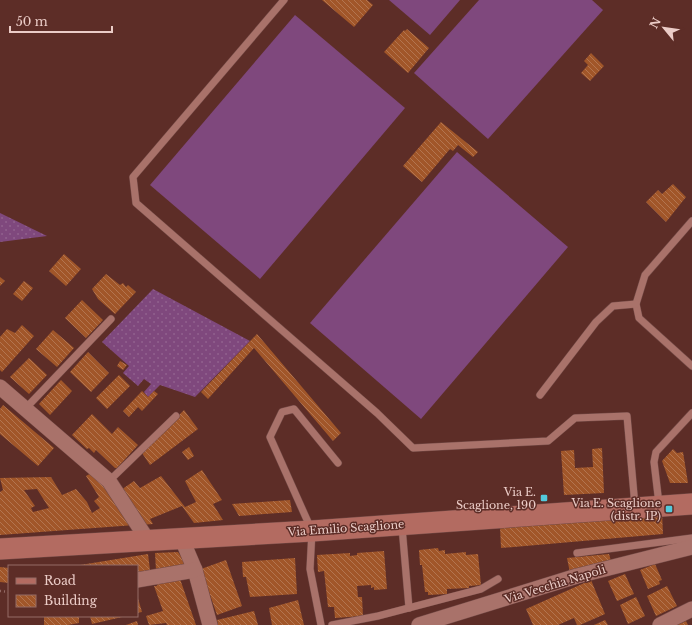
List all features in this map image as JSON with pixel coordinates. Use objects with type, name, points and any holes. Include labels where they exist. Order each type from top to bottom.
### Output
[{"type":"main road","name":"Via Emilio Scaglione","points":[[0,549],[181,537],[312,531],[546,513],[635,509],[692,504]]},
{"type":"street","points":[[0,386],[109,481],[147,539]]},
{"type":"street","points":[[181,537],[195,570],[210,625]]},
{"type":"street","name":"Via Vecchia Napoli","points":[[419,625],[585,574],[692,547]]},
{"type":"street","points":[[138,580],[195,570]]},
{"type":"street","points":[[660,625],[692,609]]},
{"type":"lane","points":[[284,0],[133,177],[136,203],[377,413],[413,448],[548,441],[575,418],[627,416],[635,509]]},
{"type":"lane","points":[[692,221],[645,275],[636,304],[639,318],[692,366]]},
{"type":"lane","points":[[540,395],[596,322],[613,306],[636,304]]},
{"type":"lane","points":[[25,409],[111,319]]},
{"type":"lane","points":[[321,625],[310,570],[312,531],[270,437],[282,412],[294,409],[338,463]]},
{"type":"lane","points":[[660,507],[654,462],[656,452],[692,413]]},
{"type":"lane","points":[[109,481],[176,416]]},
{"type":"lane","points":[[401,524],[409,608]]},
{"type":"lane","points":[[577,553],[692,538]]},
{"type":"lane","points":[[332,625],[409,608],[481,589],[498,579]]},
{"type":"shaded area","points":[[389,0],[460,0],[430,35]]},
{"type":"shaded area","points":[[479,0],[592,0],[603,10],[488,139],[414,73]]},
{"type":"shaded area","points":[[295,15],[405,108],[260,279],[150,185]]},
{"type":"shaded area","points":[[457,152],[568,247],[421,419],[310,323]]},
{"type":"shaded area","points":[[0,213],[47,236],[0,242]]},
{"type":"shaded area","points":[[153,289],[250,341],[195,397],[160,385],[148,397],[144,392],[151,384],[144,379],[138,386],[123,373],[129,366],[102,342]]},
{"type":"building","points":[[322,0],[367,0],[373,5],[354,27]]},
{"type":"building","points":[[407,29],[429,48],[408,73],[384,52],[404,30],[405,31]]},
{"type":"building","points":[[591,53],[604,66],[590,81],[581,73],[588,65],[584,61]]},
{"type":"building","points":[[441,122],[478,152],[473,157],[458,145],[453,151],[450,149],[422,182],[403,166]]},
{"type":"building","points":[[673,184],[686,197],[666,222],[646,202],[658,190],[662,194]]},
{"type":"building","points":[[64,254],[81,269],[66,286],[49,271]]},
{"type":"building","points":[[106,274],[120,285],[123,283],[126,287],[128,285],[136,292],[115,314],[98,299],[92,289]]},
{"type":"building","points":[[0,277],[5,281],[0,286]]},
{"type":"building","points":[[24,281],[33,288],[22,301],[13,294]]},
{"type":"building","points":[[82,300],[103,320],[86,338],[65,318]]},
{"type":"building","points":[[22,325],[34,336],[2,372],[0,370],[0,337],[7,329],[15,333]]},
{"type":"building","points":[[53,330],[74,348],[57,367],[36,349]]},
{"type":"building","points":[[257,334],[341,433],[333,441],[254,348],[208,399],[201,392]]},
{"type":"building","points":[[88,352],[109,373],[91,392],[70,372]]},
{"type":"building","points":[[29,358],[47,375],[29,394],[10,377]]},
{"type":"building","points":[[120,361],[127,365],[123,370],[117,366]]},
{"type":"building","points":[[119,375],[130,386],[107,409],[96,398]]},
{"type":"building","points":[[61,380],[72,391],[50,415],[39,404]]},
{"type":"building","points":[[142,391],[148,397],[154,391],[158,394],[142,411],[138,407],[129,417],[123,411]]},
{"type":"building","points":[[3,405],[54,448],[38,466],[0,434],[0,409]]},
{"type":"building","points":[[184,410],[198,429],[150,465],[142,453]]},
{"type":"building","points":[[92,414],[112,434],[118,427],[138,445],[117,468],[115,468],[96,450],[94,453],[89,448],[87,449],[72,435]]},
{"type":"building","points":[[189,447],[194,456],[188,460],[182,452]]},
{"type":"building","points":[[602,448],[604,493],[564,495],[561,451],[574,450],[575,468],[593,467],[592,449]]},
{"type":"building","points":[[673,449],[677,453],[683,452],[688,483],[670,483],[662,461]]},
{"type":"building","points":[[202,470],[222,500],[213,504],[223,520],[194,523],[182,506],[150,519],[153,524],[140,525],[118,492],[134,481],[140,488],[161,476],[185,507],[196,502],[185,481]]},
{"type":"building","points":[[93,472],[135,525],[0,535],[0,492],[3,490],[0,478],[51,477],[62,495],[76,489],[87,502],[92,513],[100,508],[94,501],[99,497],[86,476]],"holes":[[[37,489],[49,508],[33,512],[31,508],[35,506],[24,490]]]},
{"type":"building","points":[[290,500],[292,512],[239,516],[232,504]]},
{"type":"building","points":[[662,513],[663,534],[501,548],[500,527]]},
{"type":"building","points":[[438,548],[439,551],[445,550],[445,554],[466,552],[466,555],[478,554],[481,585],[469,586],[469,588],[447,589],[447,594],[428,595],[428,592],[425,592],[419,550]]},
{"type":"building","points":[[384,551],[387,589],[374,590],[374,587],[371,588],[371,585],[357,586],[358,597],[362,597],[363,616],[335,618],[334,607],[328,607],[324,571],[318,572],[317,555],[350,553],[350,556],[357,555],[357,553]]},
{"type":"building","points":[[178,552],[188,567],[156,570],[155,553]]},
{"type":"building","points":[[148,554],[150,570],[138,573],[138,565],[80,565]]},
{"type":"building","points":[[609,554],[611,561],[570,573],[567,558]]},
{"type":"building","points":[[295,558],[297,594],[250,597],[246,577],[243,577],[242,562]]},
{"type":"building","points":[[226,560],[242,606],[217,615],[201,569]]},
{"type":"building","points":[[655,564],[662,580],[659,581],[660,584],[648,589],[640,570]]},
{"type":"building","points":[[0,567],[8,568],[8,583],[0,582]]},
{"type":"building","points":[[625,574],[634,594],[617,601],[608,581]]},
{"type":"building","points":[[179,576],[196,625],[167,625],[166,623],[149,625],[146,616],[163,611],[154,586],[157,586],[156,583]]},
{"type":"building","points":[[591,580],[605,614],[580,625],[577,625],[574,618],[558,625],[533,625],[526,609]]},
{"type":"building","points":[[667,586],[677,606],[656,616],[647,596]]},
{"type":"building","points":[[636,597],[645,616],[628,624],[620,605]]},
{"type":"building","points":[[138,598],[142,612],[138,613]]},
{"type":"building","points":[[298,600],[304,625],[272,625],[269,608]]},
{"type":"building","points":[[254,611],[258,625],[218,625],[217,620]]},
{"type":"building","points":[[44,617],[79,617],[79,623],[68,625],[44,625]]},
{"type":"building","points":[[90,617],[122,617],[92,624]]},
{"type":"building","points":[[605,620],[608,625],[594,625]]},
{"type":"building","points":[[137,621],[138,625],[126,625]]},
{"type":"building","points":[[686,621],[688,625],[677,625]]},
{"type":"place","name":"Via E. Scaglione, 190","points":[[544,498]]},
{"type":"place","name":"Via E. Scaglione (distr. IP)","points":[[669,509]]}]
